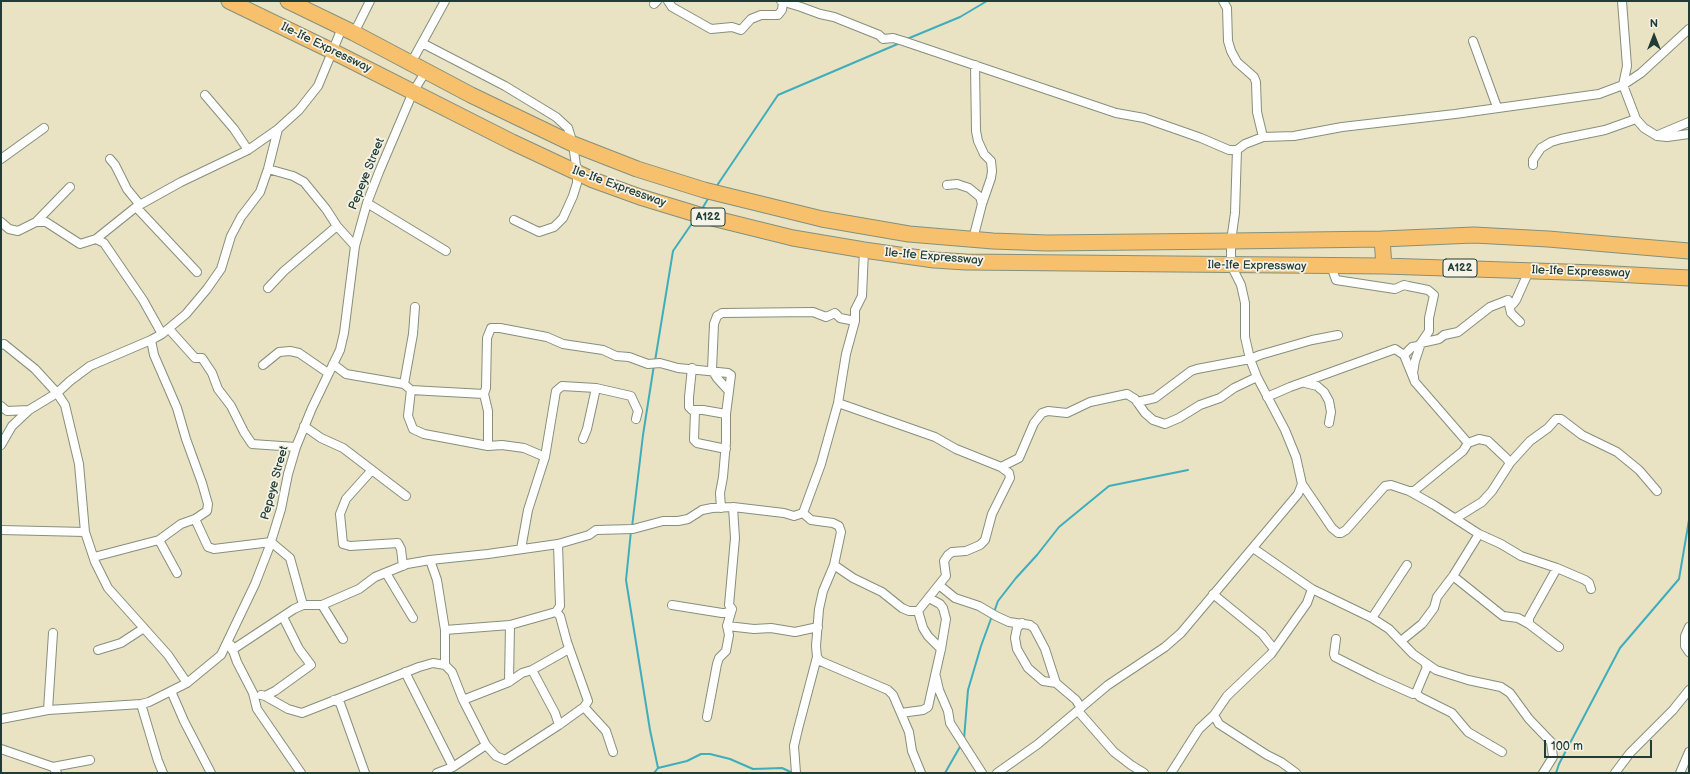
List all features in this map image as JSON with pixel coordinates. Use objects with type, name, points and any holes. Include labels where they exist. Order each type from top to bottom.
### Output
[{"type":"highway","name":"Ile-Ife Expressway","points":[[229,1],[245,4],[334,52],[512,142],[577,173],[640,197],[741,226],[793,238],[934,260],[966,262],[1384,266],[1529,270],[1689,278]]},
{"type":"highway","name":"Ile-Ife Expressway","points":[[288,1],[573,144],[638,169],[704,190],[781,210],[880,229],[909,234],[1047,243],[1382,239],[1467,236],[1516,237],[1689,251]]},
{"type":"highway","points":[[966,262],[970,239]]},
{"type":"highway","points":[[1382,239],[1384,266]]},
{"type":"street","points":[[36,222],[46,222],[80,244],[96,239],[138,206],[181,182],[248,150],[278,129],[299,110],[318,86],[334,52],[370,1]]},
{"type":"street","points":[[411,63],[445,1]]},
{"type":"street","points":[[668,1],[672,8],[711,29],[732,27],[741,30],[751,19],[761,15],[778,15],[782,10],[782,2],[802,6],[879,35],[883,39],[893,38],[1116,112],[1144,118],[1201,138],[1229,150],[1237,150],[1245,144],[1263,137],[1294,136],[1342,128],[1599,94],[1623,86],[1641,73],[1689,28]]},
{"type":"street","points":[[1223,1],[1227,8],[1228,41],[1231,51],[1237,62],[1254,77],[1256,82],[1257,112],[1263,137]]},
{"type":"street","points":[[1622,1],[1626,66],[1623,86],[1636,120],[1644,128],[1657,136],[1667,137],[1689,134]]},
{"type":"street","points":[[1473,41],[1497,107]]},
{"type":"street","points":[[422,43],[505,86],[556,117],[568,128],[573,144],[577,183],[563,218],[554,227],[539,232],[514,220]]},
{"type":"street","points":[[970,239],[991,178],[992,171],[991,161],[984,154],[978,142],[976,131],[975,65]]},
{"type":"street","name":"Pepeye Street","points":[[1,719],[48,710],[141,704],[171,691],[187,682],[221,655],[255,584],[271,542],[281,509],[288,474],[304,426],[340,350],[344,332],[355,246],[367,203],[414,92],[426,71]]},
{"type":"street","points":[[205,95],[234,129],[248,150]]},
{"type":"street","points":[[1533,165],[1533,160],[1541,148],[1551,142],[1605,130],[1636,120]]},
{"type":"street","points":[[1657,136],[1689,122]]},
{"type":"street","points":[[1,159],[44,128]]},
{"type":"street","points":[[1,445],[12,426],[29,410],[58,393],[70,381],[90,366],[152,340],[169,329],[186,314],[207,289],[221,269],[231,236],[241,217],[260,192],[268,169],[278,129]]},
{"type":"street","points":[[1237,150],[1235,213],[1231,241],[1231,265],[1240,284],[1245,303],[1245,337],[1250,359],[1257,377],[1285,430],[1296,457],[1302,484],[1332,528],[1338,533],[1346,530],[1385,486],[1391,485],[1409,491],[1434,504],[1479,534],[1501,544],[1521,556],[1557,568],[1585,580],[1589,583],[1591,589]]},
{"type":"street","points":[[110,159],[115,165],[138,206],[197,272]]},
{"type":"street","points":[[268,169],[293,176],[304,182],[326,209],[337,226],[355,246]]},
{"type":"street","points":[[946,185],[957,184],[969,188],[980,197],[982,204]]},
{"type":"street","points":[[1,222],[9,229],[18,231],[36,222],[70,187]]},
{"type":"street","points":[[367,203],[446,251]]},
{"type":"street","points":[[268,288],[284,271],[337,226]]},
{"type":"street","points":[[96,239],[104,243],[112,253],[143,300],[162,334]]},
{"type":"street","points":[[803,513],[821,464],[838,403],[846,354],[855,321],[855,310],[862,296],[864,250]]},
{"type":"street","points":[[1331,266],[1336,280],[1395,289],[1404,285],[1428,290],[1434,295],[1429,331],[1422,343],[1413,373],[1415,382]]},
{"type":"street","points":[[1508,300],[1513,304],[1516,300],[1529,270]]},
{"type":"street","points":[[1404,356],[1412,347],[1438,339],[1444,335],[1458,332],[1490,307],[1508,300]]},
{"type":"street","points":[[1508,300],[1511,313],[1520,322]]},
{"type":"street","points":[[404,384],[414,334],[415,307]]},
{"type":"street","points":[[728,390],[716,378],[712,370],[714,324],[717,316],[722,313],[813,312],[826,317],[834,313],[840,318],[855,321]]},
{"type":"street","points":[[488,446],[488,411],[484,394],[486,388],[487,338],[491,328],[500,328],[547,337],[563,344],[604,350],[616,356],[630,357],[648,364],[660,363],[678,368],[692,368],[730,373],[726,414],[726,449],[720,493],[721,508]]},
{"type":"street","points":[[169,329],[195,358],[202,358],[212,373],[218,389],[231,406],[252,444],[296,448]]},
{"type":"street","points":[[1138,402],[1155,398],[1191,372],[1250,359],[1312,340],[1338,336]]},
{"type":"street","points":[[94,557],[159,540],[181,524],[195,520],[206,512],[208,504],[202,483],[186,439],[177,408],[154,355],[152,340]]},
{"type":"street","points":[[1,345],[4,344],[24,358],[58,393],[65,405],[79,464],[85,532],[95,562],[108,588],[168,655],[187,682]]},
{"type":"street","points":[[1267,397],[1395,349],[1404,356],[1415,382],[1468,443]]},
{"type":"street","points":[[263,365],[279,352],[290,351],[299,353],[328,373]]},
{"type":"street","points":[[333,364],[346,374],[404,384],[411,390],[484,394]]},
{"type":"street","points":[[692,368],[689,407],[692,410],[703,410],[726,414]]},
{"type":"street","points":[[1002,467],[1019,458],[1034,423],[1042,413],[1048,411],[1067,413],[1090,402],[1128,394],[1138,402],[1145,414],[1153,420],[1165,424],[1200,406],[1220,398],[1234,388],[1257,377]]},
{"type":"street","points":[[1304,383],[1317,386],[1324,392],[1329,401],[1331,412],[1329,423]]},
{"type":"street","points":[[521,549],[528,510],[545,457],[556,391],[562,386],[596,388],[631,396],[638,411],[636,419]]},
{"type":"street","points":[[583,439],[587,429],[596,388]]},
{"type":"street","points":[[411,390],[408,416],[412,429],[424,434],[488,446],[502,445],[524,448],[545,457]]},
{"type":"street","points":[[834,565],[853,578],[882,592],[902,608],[909,611],[918,611],[946,576],[944,561],[948,555],[952,552],[966,551],[980,545],[985,540],[992,514],[1010,478],[1009,473],[1002,467],[956,449],[935,437],[838,403]]},
{"type":"street","points":[[1,406],[7,411],[29,410]]},
{"type":"street","points":[[695,410],[694,440],[697,443],[726,449]]},
{"type":"street","points":[[1456,518],[1482,502],[1492,491],[1510,463],[1530,441],[1556,419],[1561,419],[1582,435],[1617,452],[1639,470],[1657,491]]},
{"type":"street","points":[[304,426],[321,438],[343,448],[406,496]]},
{"type":"street","points":[[1409,491],[1414,491],[1422,486],[1463,451],[1468,443],[1479,439],[1488,441],[1510,463]]},
{"type":"street","points":[[372,470],[346,499],[340,514],[343,544],[350,546],[398,543],[401,549],[403,566]]},
{"type":"street","points":[[997,773],[1038,744],[1108,685],[1165,647],[1181,633],[1298,494],[1302,484]]},
{"type":"street","points":[[1298,494],[1311,498]]},
{"type":"street","points":[[232,650],[294,609],[303,605],[322,605],[359,589],[375,577],[403,566],[430,560],[558,544],[589,535],[596,530],[633,529],[663,521],[678,521],[688,518],[702,510],[733,507],[784,513],[794,516],[803,513]]},
{"type":"street","points":[[706,717],[716,664],[719,658],[726,651],[729,635],[727,626],[732,609],[729,605],[735,538],[733,507]]},
{"type":"street","points":[[796,773],[794,746],[817,657],[816,646],[823,590],[834,565],[841,537],[839,526],[833,523],[812,520],[803,513]]},
{"type":"street","points":[[195,520],[208,546],[214,549],[271,542],[290,558],[303,605]]},
{"type":"street","points":[[1,530],[85,532]]},
{"type":"street","points":[[1401,641],[1422,624],[1434,608],[1437,597],[1454,576],[1479,534]]},
{"type":"street","points":[[159,540],[177,573]]},
{"type":"street","points":[[445,630],[510,625],[556,612],[560,606],[558,544]]},
{"type":"street","points":[[1253,548],[1312,589],[1372,618],[1388,629],[1412,654],[1436,670],[1468,680],[1500,687],[1510,693],[1529,718],[1551,742],[1553,757],[1543,773]]},
{"type":"street","points":[[430,560],[437,580],[445,630],[445,665]]},
{"type":"street","points":[[1372,618],[1407,565]]},
{"type":"street","points":[[1529,624],[1529,618],[1557,568]]},
{"type":"street","points":[[386,573],[412,618]]},
{"type":"street","points":[[1454,576],[1503,616],[1518,618],[1529,624],[1559,647]]},
{"type":"street","points":[[939,585],[955,598],[978,606],[1010,622],[1022,623],[1030,625],[1034,628],[1045,649],[1056,683]]},
{"type":"street","points":[[1171,773],[1199,729],[1214,715],[1227,696],[1271,654],[1307,603],[1312,589]]},
{"type":"street","points":[[1213,594],[1262,634],[1274,648]]},
{"type":"street","points":[[901,713],[923,710],[928,707],[935,691],[935,674],[946,619],[943,608],[940,604],[929,598]]},
{"type":"street","points":[[672,604],[722,614],[732,609]]},
{"type":"street","points":[[322,605],[343,639]]},
{"type":"street","points":[[918,611],[923,628],[941,649]]},
{"type":"street","points":[[253,693],[265,696],[288,709],[302,713],[316,709],[334,700],[405,672],[433,663],[445,665],[452,672],[462,700],[486,745],[496,756],[505,760],[559,725],[584,707],[588,701],[569,649],[560,616],[556,612]]},
{"type":"street","points":[[265,696],[311,665],[299,649],[283,617]]},
{"type":"street","points":[[1022,623],[1017,628],[1015,638],[1017,649],[1028,668],[1043,681],[1056,683],[1076,700],[1080,710],[1114,752],[1144,773]]},
{"type":"street","points":[[510,625],[510,682]]},
{"type":"street","points":[[727,626],[754,629],[772,628],[795,632],[818,626]]},
{"type":"street","points":[[1689,626],[1685,636],[1685,646],[1689,652]]},
{"type":"street","points":[[98,650],[121,643],[144,628]]},
{"type":"street","points":[[48,710],[53,633]]},
{"type":"street","points":[[1336,639],[1335,657],[1377,678],[1413,694],[1416,693],[1420,697],[1452,713],[1468,732],[1502,752]]},
{"type":"street","points":[[229,640],[232,650],[253,693],[257,709],[301,773]]},
{"type":"street","points":[[462,700],[510,682],[522,673],[532,670],[569,649]]},
{"type":"street","points":[[817,657],[820,662],[888,690],[893,695],[909,732],[912,751],[921,773]]},
{"type":"street","points":[[1416,693],[1427,667],[1425,663]]},
{"type":"street","points":[[532,670],[556,713],[559,725]]},
{"type":"street","points":[[405,672],[453,767]]},
{"type":"street","points":[[1615,773],[1630,753],[1673,710],[1689,690]]},
{"type":"street","points":[[171,691],[184,721],[211,773]]},
{"type":"street","points":[[935,691],[948,711],[950,723],[982,773]]},
{"type":"street","points":[[334,700],[340,703],[365,773]]},
{"type":"street","points":[[141,704],[163,773]]},
{"type":"street","points":[[584,707],[606,731],[613,752]]},
{"type":"street","points":[[1214,715],[1219,724],[1267,755],[1281,762],[1296,773]]},
{"type":"street","points":[[437,773],[453,767],[486,745]]},
{"type":"street","points":[[1,749],[55,770],[90,760]]},
{"type":"street","points":[[1680,773],[1689,752]]},
{"type":"waterway","points":[[907,39],[960,17],[987,1]]},
{"type":"waterway","points":[[716,187],[778,95],[900,43]]},
{"type":"waterway","points":[[702,209],[709,197]]},
{"type":"waterway","points":[[655,361],[673,251],[695,219]]},
{"type":"waterway","points":[[632,527],[643,435],[654,365]]},
{"type":"waterway","points":[[994,612],[998,601],[1059,527],[1109,486],[1188,470]]},
{"type":"waterway","points":[[1556,773],[1559,764],[1620,648],[1679,579],[1689,520]]},
{"type":"waterway","points":[[631,531],[626,580],[650,730],[658,768]]},
{"type":"waterway","points":[[964,739],[968,690],[981,646],[992,616]]},
{"type":"waterway","points":[[945,773],[961,745]]},
{"type":"waterway","points":[[654,773],[658,768],[687,761],[701,754],[710,754],[730,759],[753,769],[782,768],[793,773]]}]
